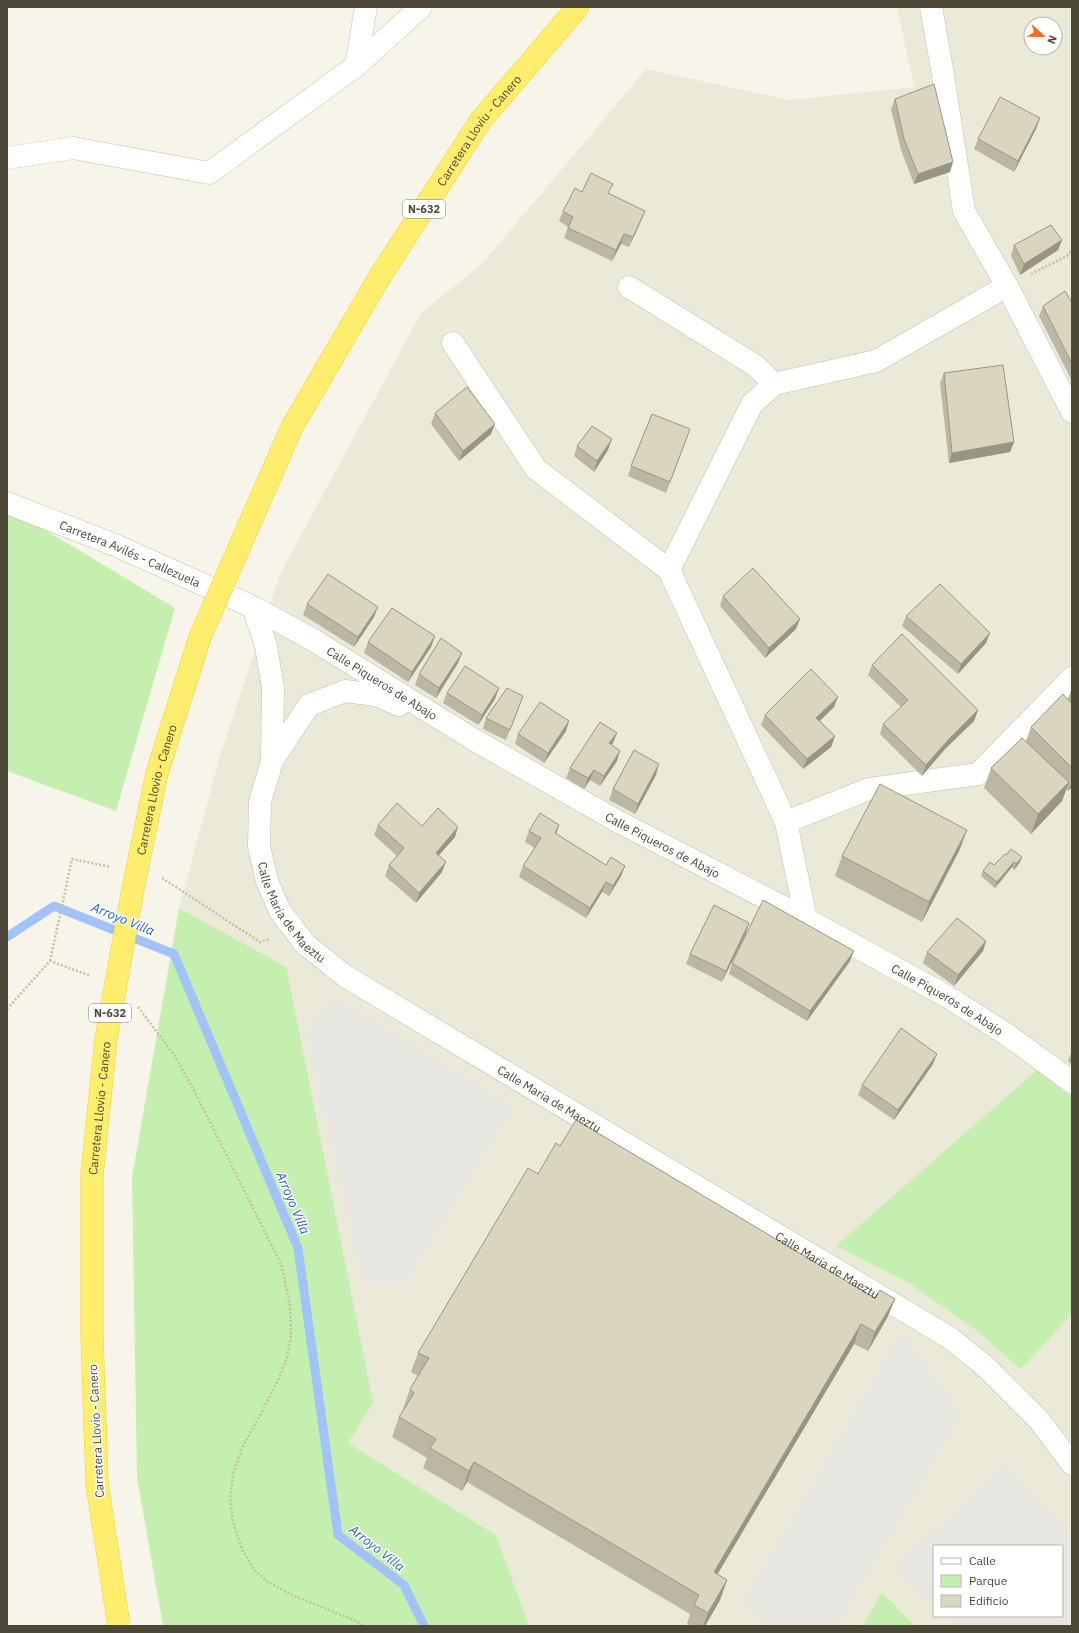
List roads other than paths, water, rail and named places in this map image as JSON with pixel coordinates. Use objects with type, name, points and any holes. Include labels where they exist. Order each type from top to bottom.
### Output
[{"type":"highway","name":"Carretera Lloviu - Canero","points":[[292,427],[379,278],[481,120],[578,7]]},
{"type":"highway","name":"Carretera Llovio - Canero","points":[[119,1626],[97,1484],[92,1335],[92,1174],[106,1039],[133,888],[157,773],[200,637],[292,427]]},
{"type":"street","points":[[356,66],[366,7]]},
{"type":"street","points":[[7,158],[73,148],[209,173],[356,66],[420,7]]},
{"type":"street","points":[[931,7],[964,211],[1007,286],[1072,412]]},
{"type":"street","points":[[669,570],[752,404],[774,384],[876,361],[1007,286]]},
{"type":"street","points":[[629,287],[756,366],[774,384]]},
{"type":"street","points":[[454,343],[536,469],[669,570],[786,822],[806,919]]},
{"type":"street","name":"Carretera Avilés - Callezuela","points":[[7,503],[115,545],[253,607]]},
{"type":"street","name":"Calle Piqueros de Abajo","points":[[253,607],[315,641],[476,741],[619,822],[806,919],[948,997],[1006,1034],[1072,1082]]},
{"type":"street","name":"Calle Maria de Maeztu","points":[[253,607],[266,646],[272,681],[272,761],[260,802],[259,847],[267,881],[280,911],[305,944],[345,976],[950,1338],[986,1367],[1039,1420],[1072,1464]]},
{"type":"street","points":[[786,822],[869,789],[978,774],[1072,678]]},
{"type":"street","points":[[272,761],[309,705],[345,691],[376,695],[476,741]]},
{"type":"waterway","name":"Arroyo Villa","points":[[7,937],[54,906],[174,954],[298,1248],[338,1535],[404,1585],[424,1626]]}]
